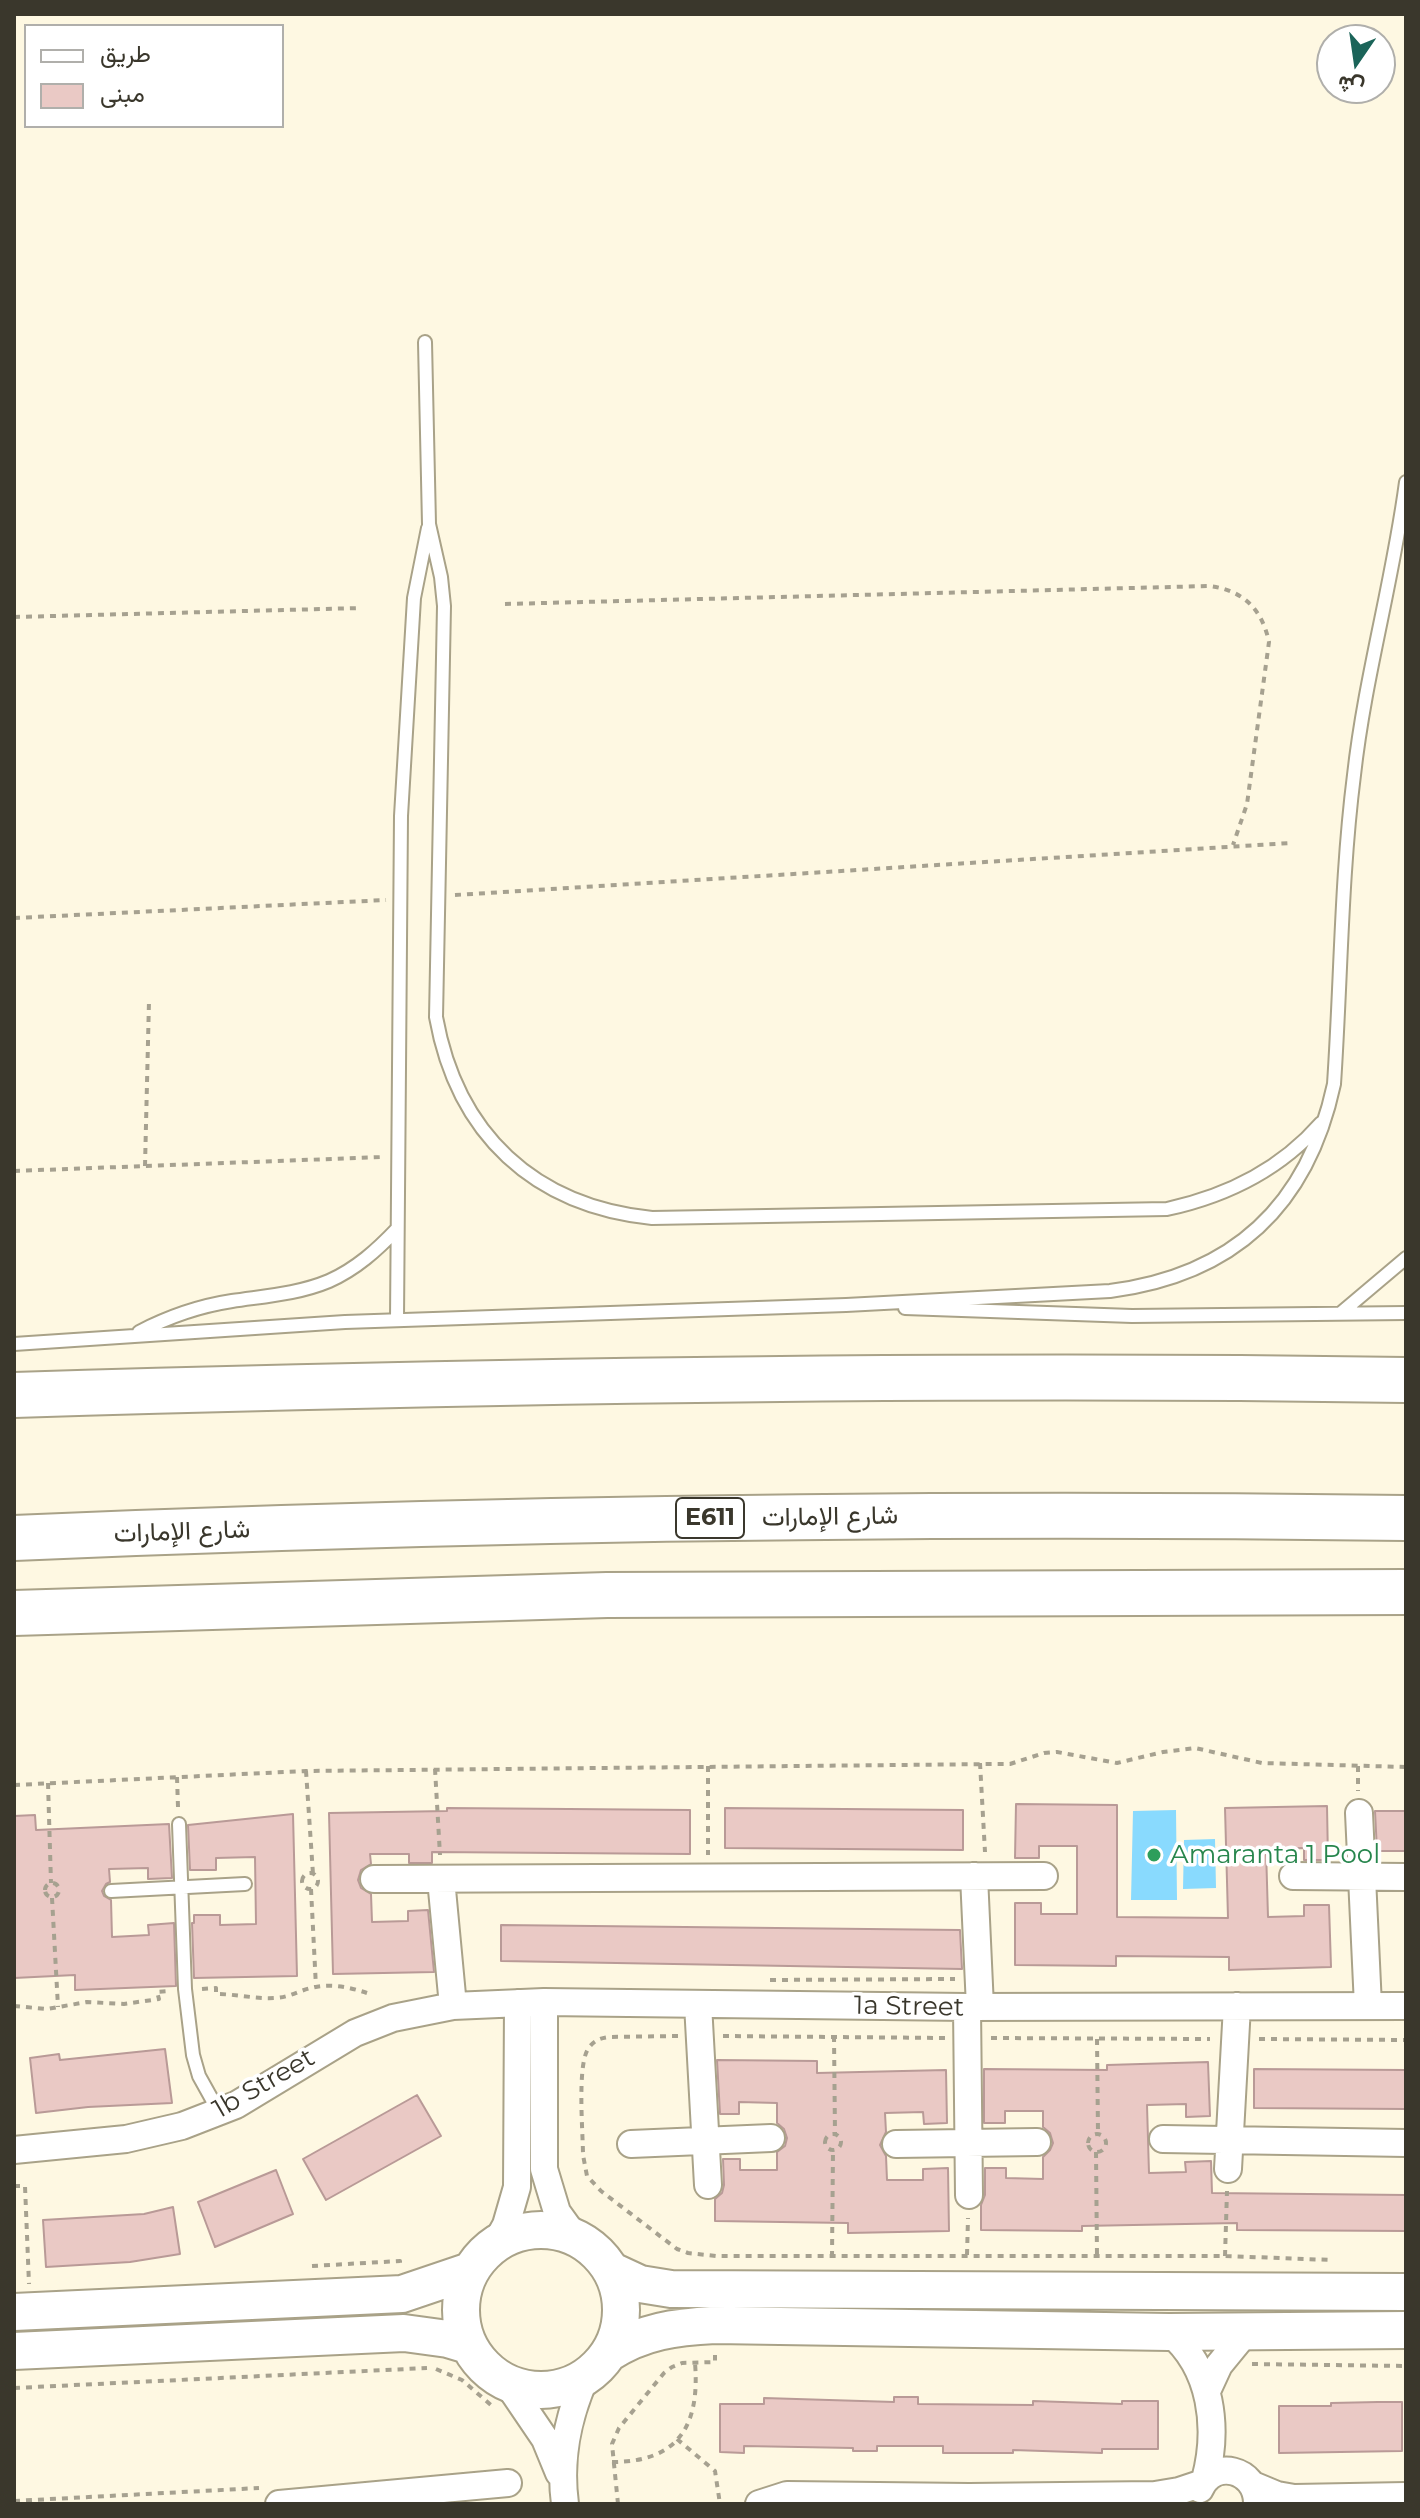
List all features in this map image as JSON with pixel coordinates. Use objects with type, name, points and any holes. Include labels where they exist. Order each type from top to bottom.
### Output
[{"type":"highway","points":[[14,1395],[504,1382],[1406,1380]]},
{"type":"highway","name":"شارع الإمارات","points":[[14,1538],[389,1525],[694,1519],[1014,1516],[1406,1518]]},
{"type":"highway","points":[[14,1613],[607,1595],[1406,1592]]},
{"type":"street","points":[[1359,1813],[1368,2006]]},
{"type":"street","points":[[969,2195],[968,2143],[981,1876]]},
{"type":"street","points":[[374,1879],[1044,1876]]},
{"type":"street","points":[[1293,1876],[1406,1877]]},
{"type":"street","points":[[441,1879],[453,2006]]},
{"type":"street","points":[[531,2002],[544,2169],[557,2212],[575,2237]]},
{"type":"street","points":[[496,2243],[506,2225],[517,2187],[531,2002]]},
{"type":"street","name":"1a Street","points":[[413,2013],[453,2006],[531,2002],[974,2007],[1406,2006]]},
{"type":"street","points":[[698,2004],[708,2185]]},
{"type":"street","points":[[1228,2169],[1237,2006]]},
{"type":"street","name":"1b Street","points":[[14,2150],[154,2134],[219,2112],[236,2105],[337,2042],[374,2025],[413,2013]]},
{"type":"street","points":[[631,2144],[771,2138]]},
{"type":"street","points":[[1163,2139],[1406,2143]]},
{"type":"street","points":[[896,2144],[1037,2142]]},
{"type":"street","points":[[535,2230],[575,2237],[596,2251],[612,2271],[620,2295],[621,2321],[565,2438],[563,2492],[545,2439],[500,2395],[485,2367],[468,2345],[463,2331],[461,2301],[470,2271],[496,2243],[511,2235],[535,2230]]},
{"type":"street","points":[[21,2298],[402,2294],[470,2271]]},
{"type":"street","points":[[612,2271],[640,2284],[655,2287],[716,2272],[1406,2292]]},
{"type":"street","points":[[500,2395],[570,2385],[624,2344],[657,2331],[715,2325],[1169,2332],[1247,2349],[1406,2330]]},
{"type":"street","points":[[1169,2332],[1193,2358],[1207,2391],[1211,2437],[1198,2493]]},
{"type":"street","points":[[14,2351],[404,2333],[468,2345]]},
{"type":"street","points":[[1207,2391],[1219,2365],[1247,2349]]},
{"type":"street","points":[[1211,2437],[1222,2456],[1249,2487]]},
{"type":"street","points":[[1198,2493],[1220,2471],[1249,2487],[1277,2495],[1284,2501],[1406,2496]]},
{"type":"street","points":[[279,2504],[508,2483]]},
{"type":"street","points":[[759,2504],[787,2495],[969,2501],[1155,2495],[1179,2491],[1198,2493]]},
{"type":"lane","points":[[425,342],[429,524],[444,606],[436,1017],[456,1088],[482,1130],[517,1165],[558,1193],[604,1211],[628,1216],[665,1218],[1167,1209],[1244,1184],[1289,1154],[1327,1116]]},
{"type":"lane","points":[[14,1344],[397,1319],[846,1305],[1110,1291],[1143,1287],[1205,1265],[1259,1227],[1282,1203],[1316,1147],[1327,1116],[1334,1084],[1355,762],[1406,482]]},
{"type":"lane","points":[[397,1319],[398,900],[412,624],[418,571],[429,524]]},
{"type":"lane","points":[[134,1334],[205,1306],[291,1293],[328,1281],[366,1259],[397,1229]]},
{"type":"lane","points":[[1342,1312],[1406,1258]]},
{"type":"lane","points":[[846,1305],[1116,1316],[1406,1313]]},
{"type":"lane","points":[[179,1824],[185,1989],[193,2055],[199,2076],[219,2112]]},
{"type":"lane","points":[[111,1891],[245,1884]]},
{"type":"path","points":[[505,604],[1209,586],[1233,591],[1261,616],[1269,642],[1247,804],[1233,846]]},
{"type":"path","points":[[14,617],[361,608]]},
{"type":"path","points":[[437,896],[1291,843]]},
{"type":"path","points":[[14,918],[398,900]]},
{"type":"path","points":[[145,1166],[149,1001]]},
{"type":"path","points":[[14,1171],[398,1157]]},
{"type":"path","points":[[14,1785],[306,1771],[1010,1764],[1057,1752],[1117,1763],[1195,1748],[1262,1763],[1406,1767]]},
{"type":"path","points":[[980,1763],[981,1876]]},
{"type":"path","points":[[708,1766],[709,1878]]},
{"type":"path","points":[[435,1769],[441,1879]]},
{"type":"path","points":[[306,1771],[313,1874],[318,1882],[311,1889],[316,1987]]},
{"type":"path","points":[[177,1777],[179,1824]]},
{"type":"path","points":[[48,1783],[51,1883]]},
{"type":"path","points":[[311,1889],[303,1885],[302,1880],[304,1876],[313,1874]]},
{"type":"path","points":[[51,1883],[59,1888],[52,1898]]},
{"type":"path","points":[[51,1883],[47,1885],[45,1893],[52,1898]]},
{"type":"path","points":[[52,1898],[58,2007]]},
{"type":"path","points":[[834,2036],[835,2134]]},
{"type":"path","points":[[1096,2152],[1102,2151],[1107,2141],[1098,2133],[1097,2039]]},
{"type":"path","points":[[1097,2256],[1096,2152],[1088,2144],[1093,2134],[1098,2133]]},
{"type":"path","points":[[829,2134],[839,2136],[841,2145],[833,2150],[825,2144],[829,2134]]},
{"type":"path","points":[[832,2257],[833,2150]]},
{"type":"path","points":[[1225,2256],[1228,2169]]},
{"type":"path","points":[[14,2186],[25,2186],[21,2298]]},
{"type":"path","points":[[967,2255],[969,2195]]},
{"type":"path","points":[[618,2504],[612,2462],[615,2436],[655,2383],[672,2367],[715,2362],[715,2325]]},
{"type":"path","points":[[1247,2349],[1257,2363],[1290,2367],[1406,2366]]},
{"type":"path","points":[[612,2462],[643,2460],[667,2448],[685,2430],[695,2407],[695,2363]]},
{"type":"path","points":[[14,2388],[428,2368],[500,2395]]},
{"type":"path","points":[[677,2439],[715,2471],[720,2504]]},
{"type":"water","name":"Amaranta 1 Pool","points":[[1176,1810],[1177,1900],[1131,1900],[1133,1811]]},
{"type":"water","points":[[1215,1839],[1216,1888],[1183,1889],[1184,1840]]},
{"type":"building","points":[[1016,1804],[1117,1805],[1117,1917],[1228,1918],[1225,1808],[1327,1806],[1328,1860],[1304,1860],[1304,1848],[1266,1849],[1268,1917],[1304,1916],[1304,1905],[1329,1905],[1331,1967],[1229,1970],[1229,1957],[1116,1956],[1116,1966],[1015,1965],[1015,1903],[1041,1903],[1041,1914],[1077,1914],[1077,1846],[1039,1846],[1039,1858],[1015,1858]]},
{"type":"building","points":[[447,1808],[690,1810],[690,1854],[432,1852],[432,1863],[409,1863],[409,1854],[370,1854],[371,1864],[361,1870],[358,1880],[361,1888],[371,1894],[372,1922],[408,1921],[408,1911],[428,1910],[434,1972],[333,1974],[329,1813],[447,1811]]},
{"type":"building","points":[[725,1808],[963,1810],[963,1850],[725,1848]]},
{"type":"building","points":[[1375,1811],[1406,1811],[1406,1851],[1377,1851]]},
{"type":"building","points":[[293,1814],[297,1976],[194,1978],[194,1915],[220,1915],[220,1925],[256,1924],[255,1857],[216,1858],[216,1870],[190,1870],[188,1825]]},
{"type":"building","points":[[35,1815],[36,1830],[169,1824],[172,1878],[148,1879],[148,1868],[109,1869],[110,1882],[102,1891],[111,1900],[112,1937],[149,1935],[148,1925],[174,1923],[176,1986],[75,1990],[75,1975],[14,1978],[14,1816]]},
{"type":"building","points":[[501,1925],[960,1930],[962,1969],[501,1961]]},
{"type":"building","points":[[165,2049],[172,2103],[36,2113],[30,2058],[59,2054],[60,2060]]},
{"type":"building","points":[[717,2060],[817,2061],[817,2073],[946,2070],[947,2123],[924,2124],[923,2112],[885,2113],[886,2132],[880,2145],[886,2156],[887,2180],[923,2180],[923,2169],[948,2168],[949,2231],[848,2233],[848,2223],[715,2221],[715,2199],[722,2193],[724,2185],[723,2159],[740,2159],[740,2170],[777,2170],[777,2152],[785,2146],[787,2138],[784,2129],[777,2123],[777,2103],[739,2102],[739,2114],[720,2114]]},
{"type":"building","points":[[1208,2062],[1210,2116],[1186,2117],[1186,2104],[1147,2105],[1149,2173],[1186,2172],[1185,2162],[1211,2161],[1212,2193],[1406,2195],[1406,2231],[1237,2230],[1237,2223],[1082,2226],[1082,2231],[981,2230],[985,2168],[1006,2168],[1006,2178],[1043,2179],[1043,2157],[1053,2143],[1050,2133],[1043,2127],[1043,2111],[1005,2111],[1005,2123],[984,2123],[984,2069],[1107,2070],[1107,2065]]},
{"type":"building","points":[[1254,2069],[1406,2070],[1406,2109],[1254,2108]]},
{"type":"building","points":[[417,2095],[441,2136],[326,2200],[303,2159]]},
{"type":"building","points":[[276,2170],[293,2214],[215,2247],[198,2202]]},
{"type":"building","points":[[173,2207],[180,2254],[130,2262],[46,2267],[43,2220],[144,2214]]},
{"type":"building","points":[[894,2397],[918,2397],[918,2404],[1033,2405],[1033,2401],[1122,2404],[1122,2401],[1158,2401],[1158,2449],[1102,2449],[1102,2453],[1013,2450],[1013,2453],[943,2453],[943,2446],[877,2446],[877,2451],[853,2451],[853,2448],[744,2446],[744,2453],[720,2452],[720,2404],[764,2404],[764,2398],[894,2402]]},
{"type":"building","points":[[1402,2402],[1402,2451],[1279,2453],[1279,2406]]},
{"type":"place","name":"Amaranta 1 Pool","points":[[1154,1855]]}]
